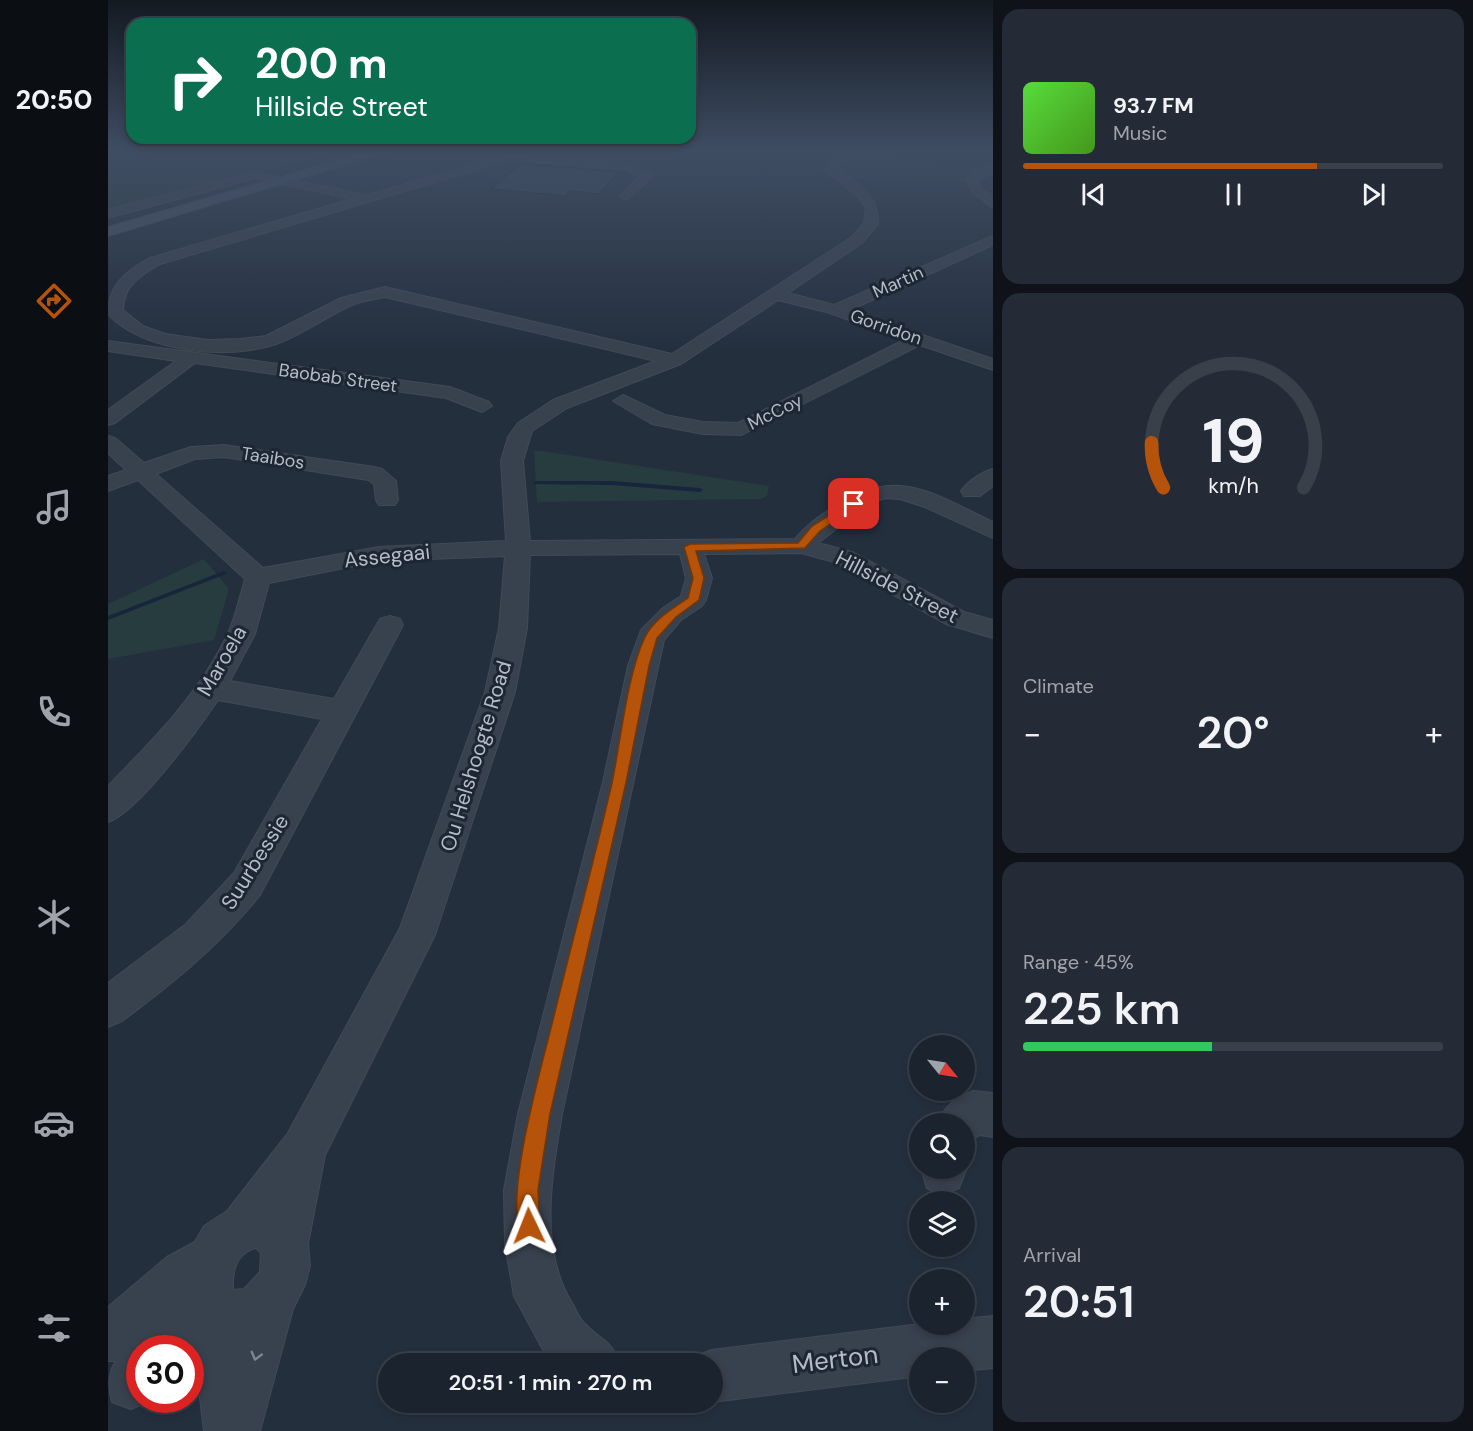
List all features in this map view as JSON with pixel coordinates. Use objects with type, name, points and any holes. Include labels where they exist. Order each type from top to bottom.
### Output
[{"type":"main road","points":[[108,232],[160,217]]},
{"type":"street","points":[[306,217],[155,261],[125,281],[114,300],[115,312],[145,333],[170,340],[218,344],[260,342],[271,340],[354,298],[385,292],[675,360]]},
{"type":"street","name":"Ou Helshoogte Road","points":[[271,1299],[280,1286],[285,1271],[264,1235],[304,1149],[416,935],[500,692],[513,628],[518,548],[513,461],[518,437],[525,427],[560,404],[675,360],[841,252],[871,224],[871,217]]},
{"type":"street","name":"Martin","points":[[836,310],[993,240]]},
{"type":"street","name":"Gorridon","points":[[777,295],[836,310],[989,361]]},
{"type":"street","name":"McCoy","points":[[623,401],[659,420],[703,428],[741,429],[919,339]]},
{"type":"street","name":"Baobab Street","points":[[108,346],[450,393],[482,406]]},
{"type":"street","points":[[108,419],[192,357]]},
{"type":"street","points":[[108,442],[258,577]]},
{"type":"street","name":"Taaibos","points":[[141,472],[191,453],[224,451],[374,474],[385,481],[387,500]]},
{"type":"street","points":[[108,484],[141,472]]},
{"type":"street","points":[[972,491],[993,476]]},
{"type":"street","name":"Hillside Street","points":[[802,546],[816,528],[871,494],[883,491],[905,492],[993,531]]},
{"type":"street","name":"Hillside Street","points":[[518,548],[802,546],[843,557],[955,618],[993,629]]},
{"type":"street","points":[[581,1353],[566,1341],[539,1296],[529,1244],[528,1190],[540,1114],[619,783],[642,666],[651,637],[672,614],[693,600],[699,578],[690,547]]},
{"type":"street","name":"Assegaai","points":[[258,577],[379,554],[518,548]]},
{"type":"street","name":"Maroela","points":[[108,808],[152,761],[210,688],[242,633],[258,577]]},
{"type":"street","name":"Suurbessie","points":[[108,1007],[180,955],[221,917],[247,884],[390,625]]},
{"type":"street","points":[[210,688],[342,712]]},
{"type":"street","points":[[975,1113],[993,1115]]},
{"type":"street","points":[[171,1327],[219,1245],[231,1233],[264,1235]]},
{"type":"street","points":[[171,1327],[246,1317],[260,1310],[271,1299]]},
{"type":"street","points":[[232,1431],[248,1386],[271,1299]]},
{"type":"street","points":[[171,1327],[221,1363],[232,1431]]},
{"type":"street","name":"Merton","points":[[723,1374],[865,1355],[993,1342]]},
{"type":"green space","points":[[534,451],[769,486],[767,496],[761,499],[537,502]]},
{"type":"green space","points":[[204,559],[229,589],[214,640],[108,659],[108,604]]},
{"type":"waterway","points":[[536,483],[612,483],[700,490]]},
{"type":"waterway","points":[[108,618],[224,573]]},
{"type":"route","points":[[529,1226],[528,1190],[540,1114],[619,783],[642,666],[651,637],[672,614],[693,600],[699,578],[690,547],[802,546],[816,528],[854,504]]}]
